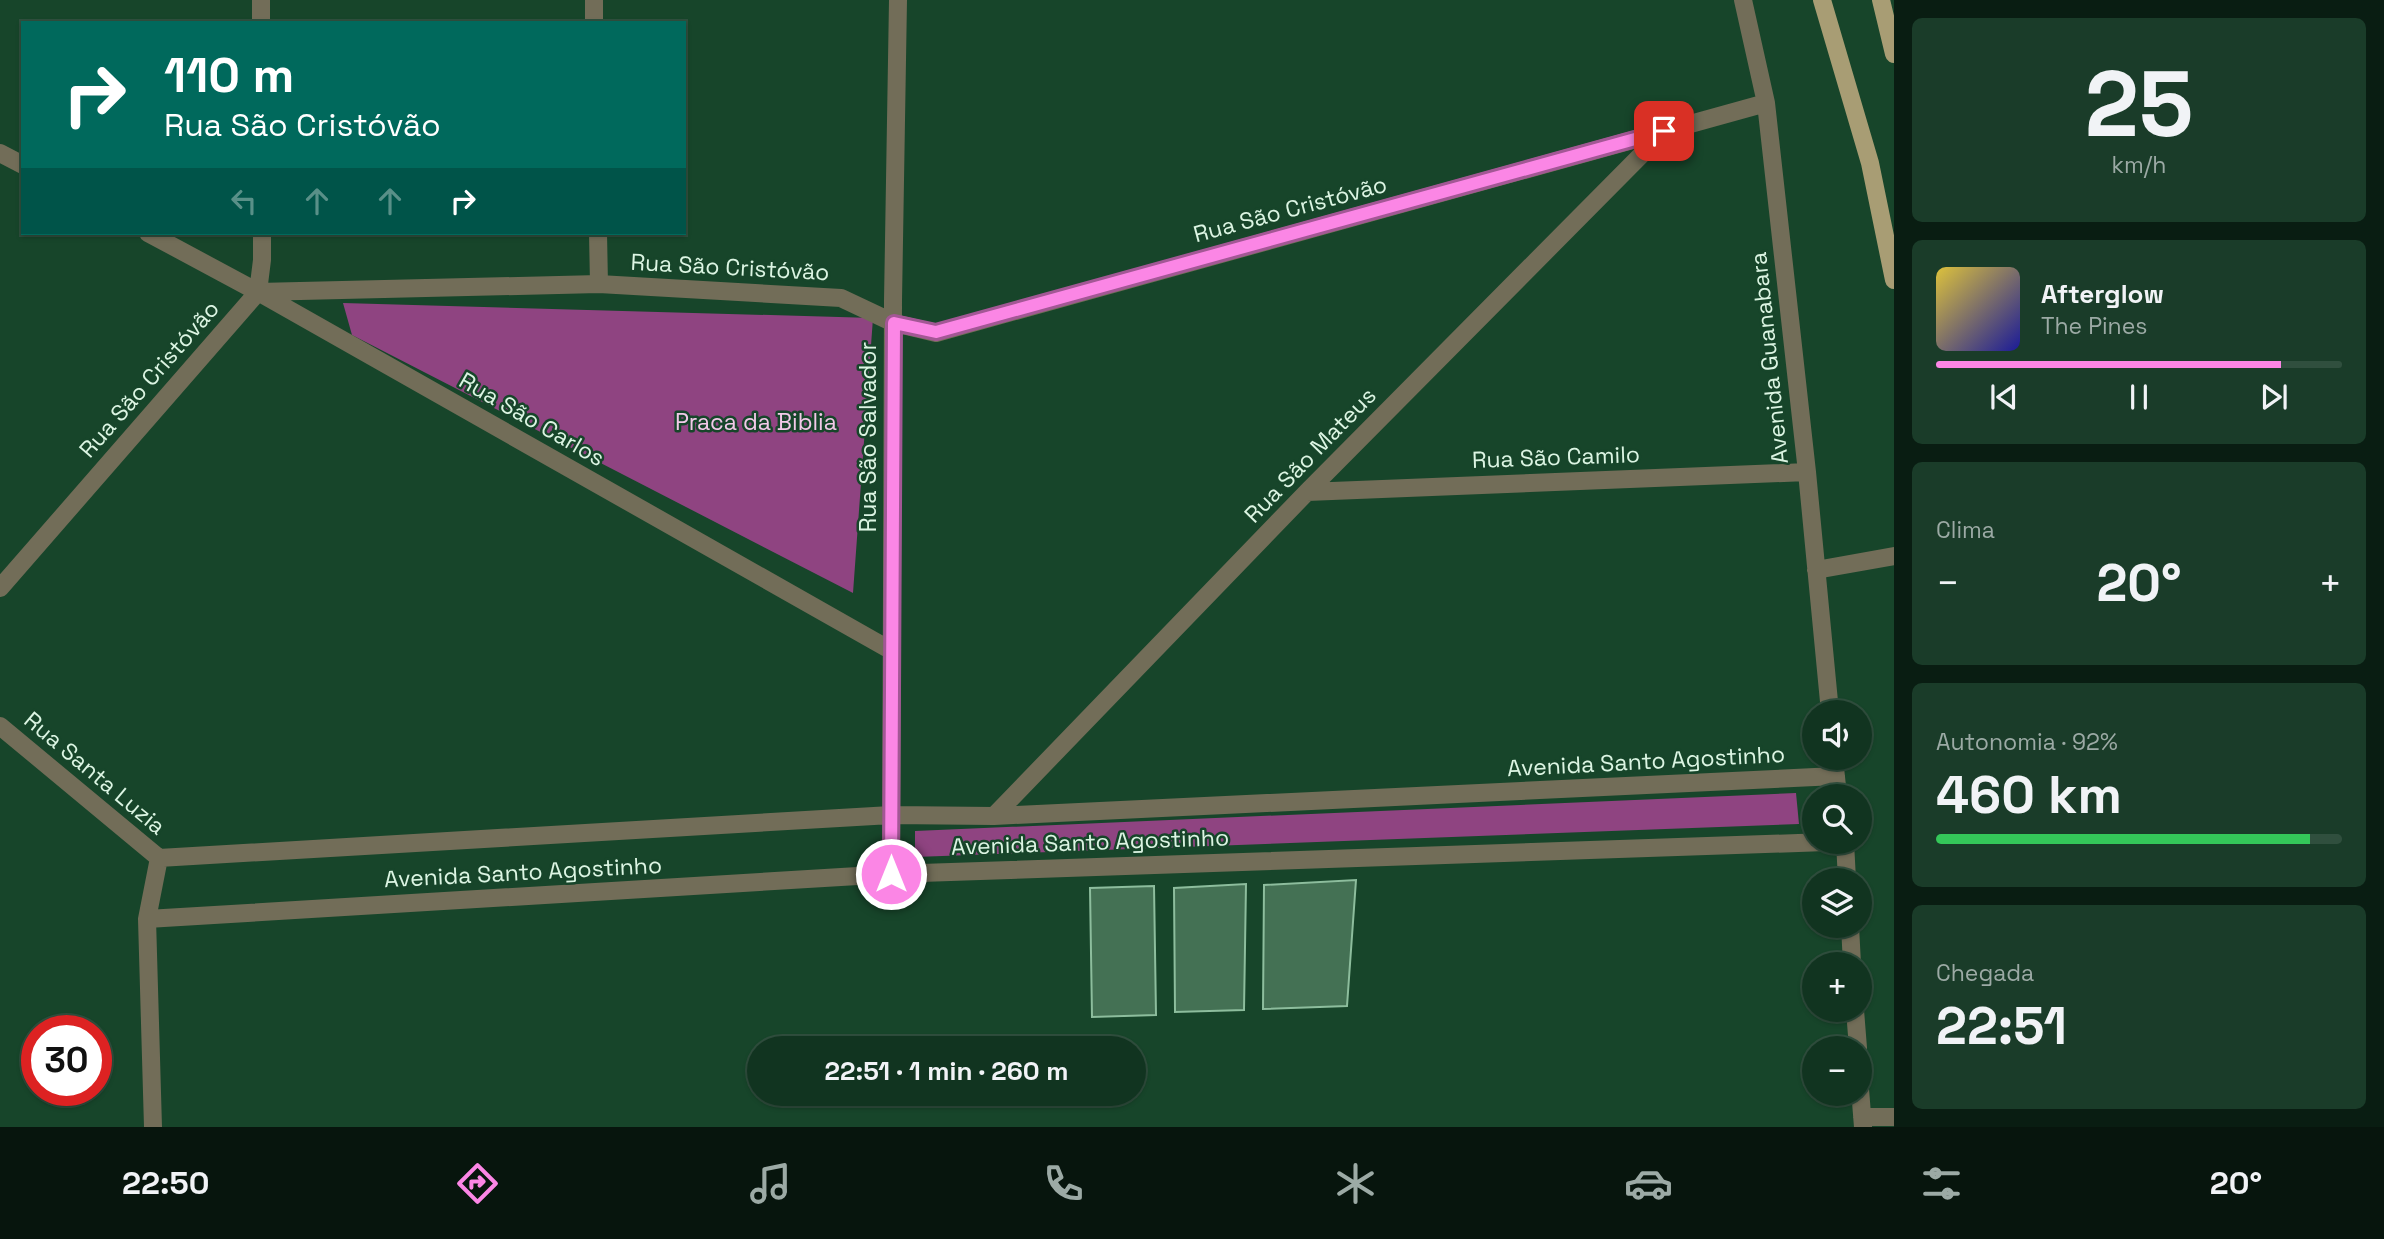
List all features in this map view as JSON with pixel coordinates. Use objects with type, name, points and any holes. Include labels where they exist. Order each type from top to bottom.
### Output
[{"type":"main road","points":[[1822,0],[1870,163],[1894,280]]},
{"type":"main road","points":[[1881,0],[1894,54]]},
{"type":"street","points":[[261,0],[261,21]]},
{"type":"street","points":[[594,0],[594,21]]},
{"type":"street","name":"Rua São Salvador","points":[[891,874],[898,0]]},
{"type":"street","name":"Avenida Guanabara","points":[[1743,0],[1766,103],[1807,472],[1829,700]]},
{"type":"street","name":"Rua São Cristóvão","points":[[0,589],[258,292],[599,284],[841,298],[894,323],[936,332],[1766,103]]},
{"type":"street","name":"Rua São Mateus","points":[[994,816],[1307,492],[1664,131]]},
{"type":"street","points":[[0,153],[21,164]]},
{"type":"street","name":"Rua São Carlos","points":[[152,235],[258,292],[891,650]]},
{"type":"street","points":[[258,292],[262,235]]},
{"type":"street","points":[[598,235],[599,284]]},
{"type":"street","name":"Rua São Camilo","points":[[1307,492],[1807,472]]},
{"type":"street","points":[[1816,570],[1894,556]]},
{"type":"street","name":"Rua Santa Luzia","points":[[0,726],[159,858]]},
{"type":"street","points":[[1835,770],[1837,784]]},
{"type":"street","name":"Avenida Santo Agostinho","points":[[159,858],[891,815],[994,816],[1836,776]]},
{"type":"street","name":"Avenida Santo Agostinho","points":[[147,919],[891,874],[1802,843]]},
{"type":"street","points":[[153,1127],[147,919],[159,858]]},
{"type":"street","points":[[1862,1122],[1894,1117]]},
{"type":"green space","name":"Praca da Biblia","points":[[343,303],[873,318],[853,593],[352,335]]},
{"type":"green space","points":[[1796,793],[1799,824],[915,857],[915,831]]},
{"type":"building","points":[[1356,880],[1347,1006],[1263,1009],[1264,885]]},
{"type":"building","points":[[1246,884],[1244,1010],[1175,1012],[1174,888]]},
{"type":"building","points":[[1154,886],[1156,1015],[1092,1017],[1090,888]]},
{"type":"route","points":[[891,874],[894,323],[936,332],[1664,131]]}]
